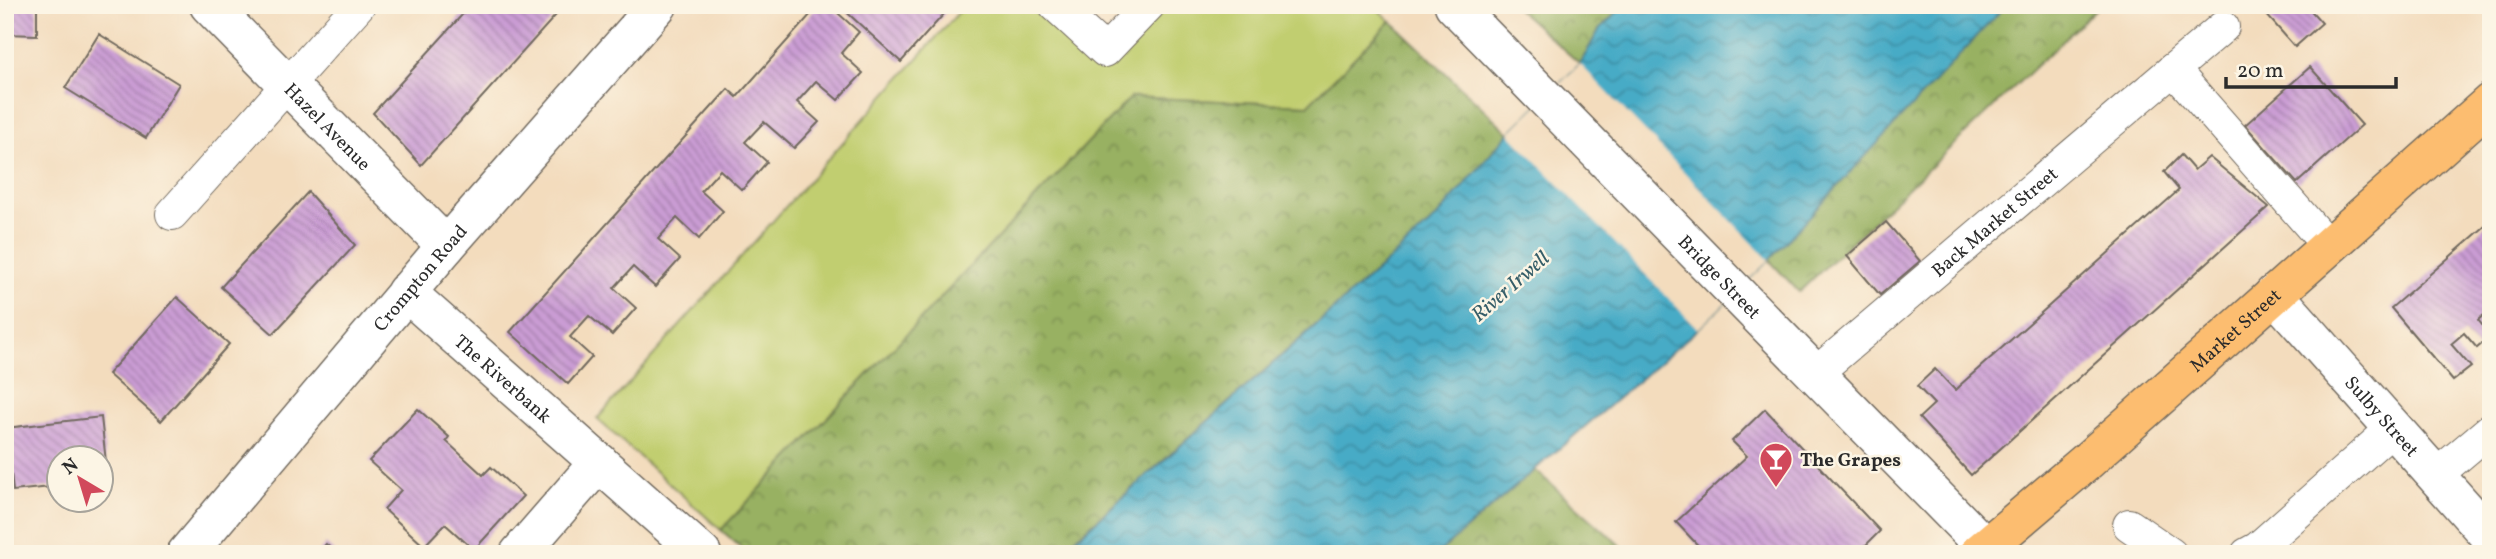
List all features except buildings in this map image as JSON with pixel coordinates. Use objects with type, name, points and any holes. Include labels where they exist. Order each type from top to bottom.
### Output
[{"type":"main road","name":"Market Street","points":[[1982,550],[2085,463],[2491,102]]},
{"type":"street","name":"Hazel Avenue","points":[[209,5],[446,246]]},
{"type":"street","name":"Crompton Road","points":[[186,554],[446,246],[658,5]]},
{"type":"street","name":"Bridge Street","points":[[1467,17],[1816,373],[1982,550]]},
{"type":"street","name":"The Riverbank","points":[[407,292],[702,554]]},
{"type":"street","name":"Sulby Street","points":[[2274,294],[2491,538]]},
{"type":"street","points":[[519,554],[599,462]]},
{"type":"lane","points":[[172,214],[359,5]]},
{"type":"lane","points":[[1055,5],[1105,51],[1149,5]]},
{"type":"lane","name":"Back Market Street","points":[[1816,373],[2223,27]]},
{"type":"lane","points":[[2173,69],[2328,246]]},
{"type":"lane","points":[[2247,554],[2258,548],[2393,428]]},
{"type":"lane","points":[[2435,476],[2491,429]]},
{"type":"lane","points":[[2129,525],[2171,554]]},
{"type":"green space","points":[[965,5],[1028,5],[1098,70],[1165,5],[1373,5],[1391,21],[1308,105],[1131,97],[721,530],[597,419]]},
{"type":"green space","points":[[1513,5],[1624,5],[1599,30],[1580,64]]},
{"type":"green space","points":[[2003,5],[2100,5],[1799,292],[1769,260]]},
{"type":"green space","points":[[1391,21],[1509,133],[1436,218],[1058,554],[748,554],[721,530],[1131,97],[1308,105]]},
{"type":"green space","points":[[1535,470],[1630,554],[1437,554]]},
{"type":"water","name":"River Irwell","points":[[1624,5],[2006,5],[1769,260],[1698,329],[1437,554],[1059,554],[1436,218],[1509,133],[1580,64],[1599,30]]},
{"type":"pier","points":[[1580,64],[1769,260],[1698,329],[1509,133]]},
{"type":"place","name":"The Grapes","points":[[1776,489]]}]
